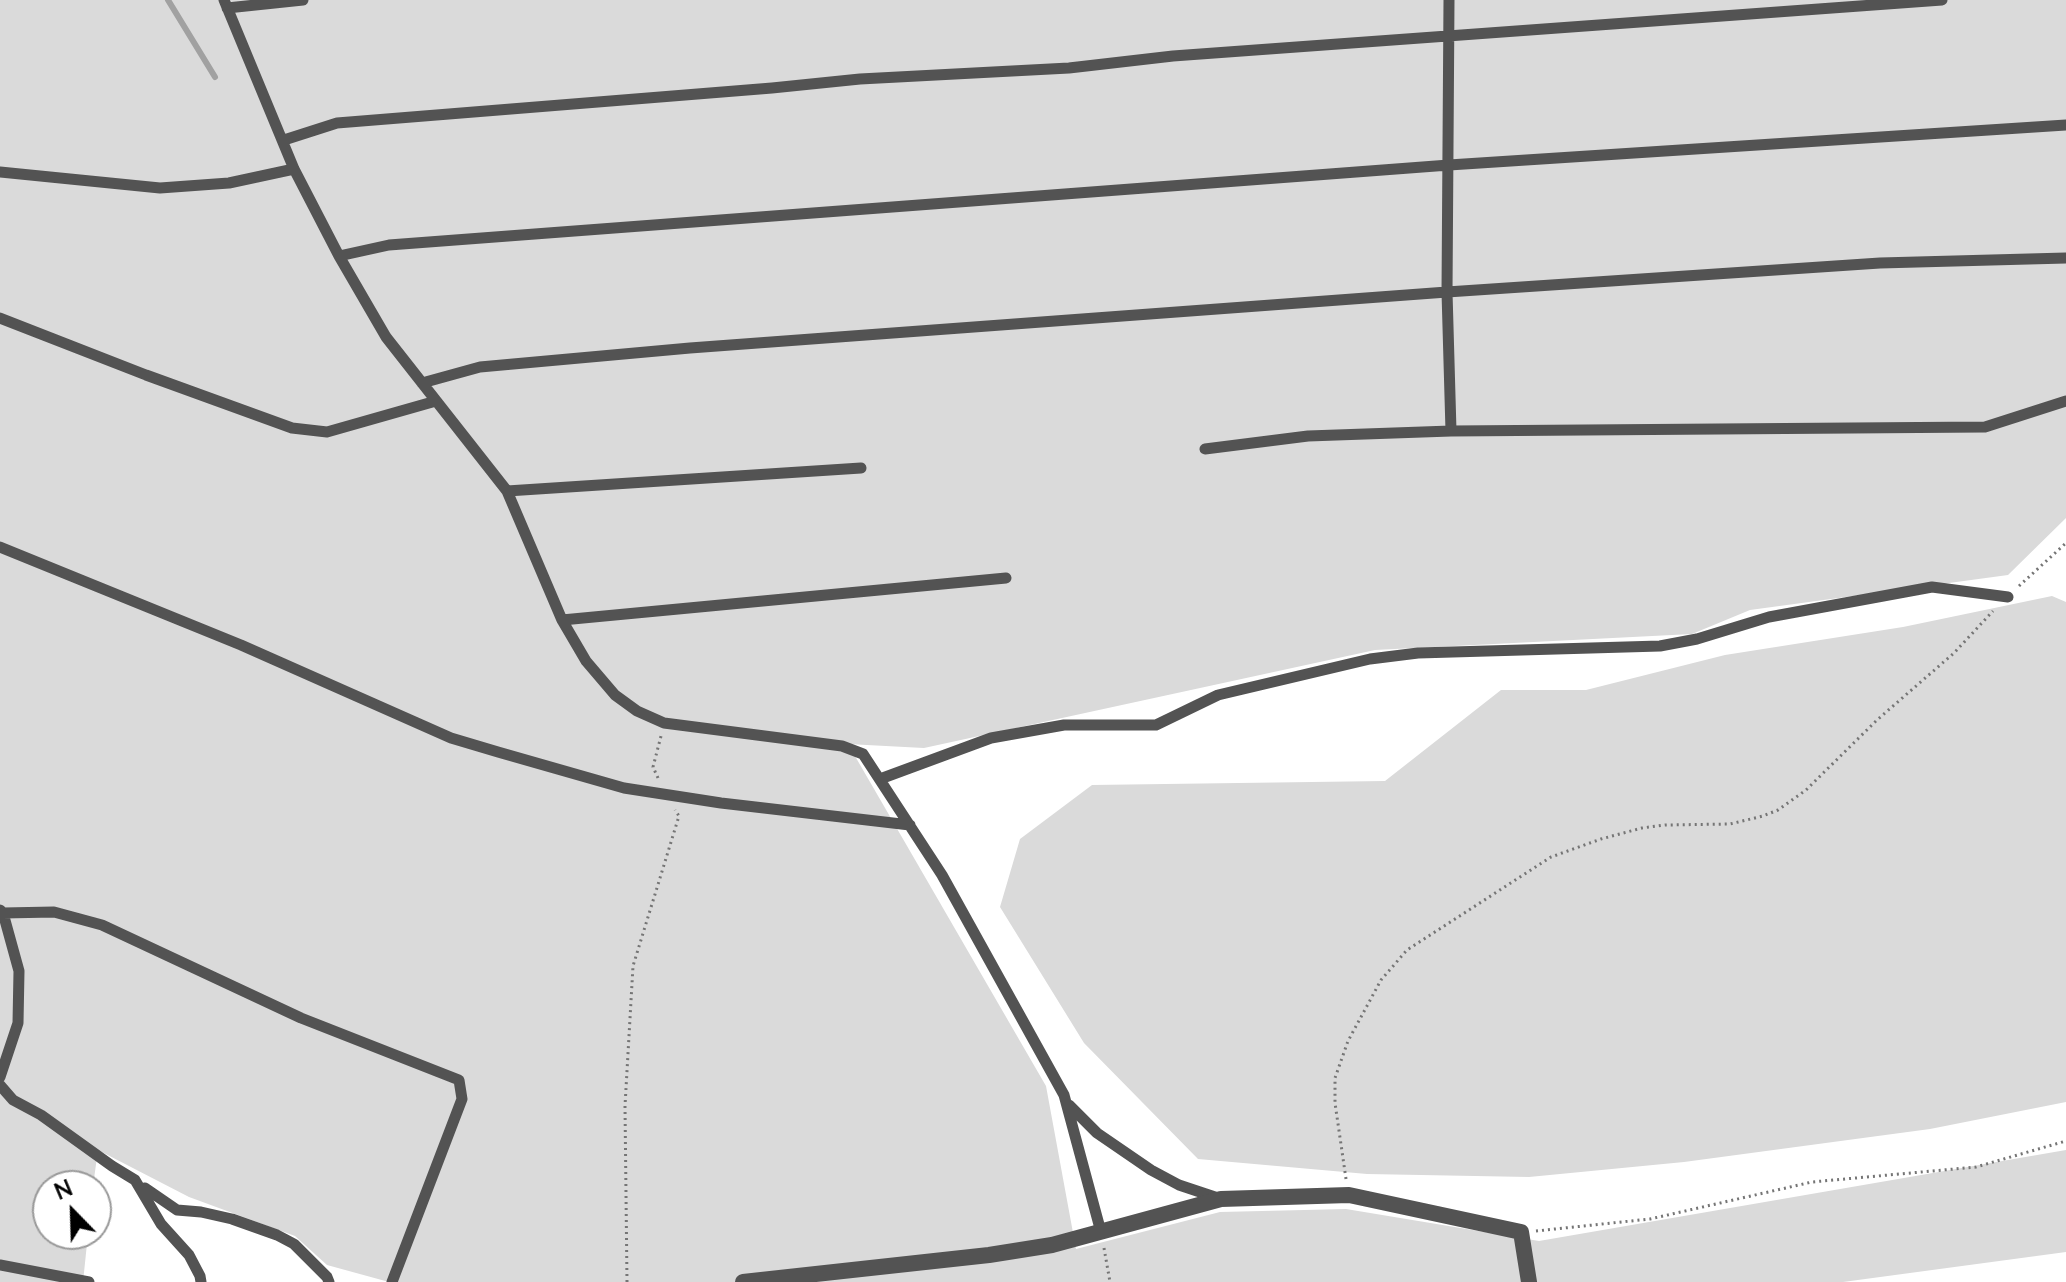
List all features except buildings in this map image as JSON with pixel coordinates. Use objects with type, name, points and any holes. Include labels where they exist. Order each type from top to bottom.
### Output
[{"type":"street","points":[[743,1282],[989,1255],[1052,1245],[1221,1199],[1349,1195],[1521,1232],[1529,1282]]},
{"type":"lane","points":[[303,0],[226,4],[294,169],[339,256],[386,337],[507,491],[562,620],[586,661],[615,695],[637,711],[664,723],[842,746],[863,754],[942,875],[1068,1104],[1101,1232]]},
{"type":"lane","points":[[1449,0],[1447,292],[1451,431]]},
{"type":"lane","points":[[284,140],[337,123],[860,79],[1069,68],[1173,56],[1942,0]]},
{"type":"lane","points":[[339,256],[389,245],[1449,165],[2066,125]]},
{"type":"lane","points":[[0,172],[160,188],[229,183],[294,169]]},
{"type":"lane","points":[[422,383],[480,367],[660,351],[1880,263],[2066,258]]},
{"type":"lane","points":[[0,318],[292,428],[327,432],[436,401]]},
{"type":"lane","points":[[1205,449],[1308,436],[1451,431],[1985,427],[2066,401]]},
{"type":"lane","points":[[507,491],[861,468]]},
{"type":"lane","points":[[0,547],[241,645],[451,738],[624,788],[721,803],[910,825]]},
{"type":"lane","points":[[562,620],[1006,578]]},
{"type":"lane","points":[[880,779],[991,738],[1064,725],[1156,725],[1218,695],[1370,659],[1418,653],[1660,646],[1697,639],[1769,617],[1932,587],[2008,597]]},
{"type":"lane","points":[[0,1077],[18,1023],[19,984],[19,971],[1,912],[54,912],[102,925],[301,1018],[459,1080],[462,1099],[392,1282]]},
{"type":"lane","points":[[0,1085],[13,1100],[41,1115],[158,1199],[177,1210],[232,1219],[277,1235],[294,1244],[329,1282]]},
{"type":"lane","points":[[1068,1104],[1097,1133],[1151,1170],[1179,1185],[1221,1199]]},
{"type":"lane","points":[[135,1180],[161,1224],[189,1255],[201,1282]]},
{"type":"lane","points":[[0,1265],[89,1282]]},
{"type":"path","points":[[1349,1195],[1335,1103],[1335,1078],[1348,1041],[1381,980],[1407,950],[1551,857],[1642,828],[1730,824],[1778,810],[1806,790],[1877,720],[1954,653],[2066,543]]},
{"type":"path","points":[[627,1282],[625,1106],[633,966],[679,816],[653,767],[664,723]]},
{"type":"path","points":[[1521,1232],[1650,1219],[1812,1182],[1976,1167],[2066,1141]]},
{"type":"path","points":[[1101,1232],[1110,1282]]},
{"type":"shaded area","points":[[0,0],[2066,0],[2066,518],[2008,575],[1750,610],[1692,634],[1375,650],[924,748],[848,744],[1046,1086],[1076,1249],[1220,1212],[1346,1209],[1539,1241],[2066,1150],[2066,1252],[1843,1282],[389,1282],[327,1265],[295,1236],[189,1197],[98,1150],[95,1170],[32,1170],[32,1250],[86,1250],[83,1282],[0,1282]]},
{"type":"shaded area","points":[[2052,596],[2066,602],[2066,1102],[1930,1129],[1684,1162],[1529,1177],[1367,1174],[1198,1159],[1084,1043],[1000,907],[1020,839],[1092,785],[1385,781],[1501,690],[1586,690],[1725,655],[1903,627]]},
{"type":"waterway","points":[[168,0],[215,77]]}]
